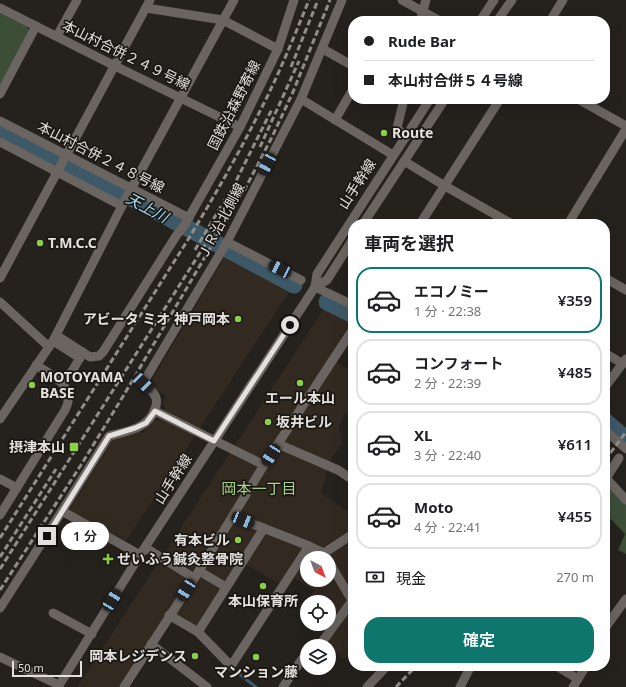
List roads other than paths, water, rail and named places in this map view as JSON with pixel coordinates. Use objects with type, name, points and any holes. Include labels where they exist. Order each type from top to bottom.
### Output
[{"type":"street","points":[[57,36],[77,0]]},
{"type":"street","points":[[0,419],[53,341],[123,204],[234,0]]},
{"type":"street","name":"国鉄沿森野寄線","points":[[80,357],[95,357],[99,356],[103,352],[176,236],[181,232],[240,127],[278,50],[294,0]]},
{"type":"street","name":"ＪＲ沿北側線","points":[[155,411],[157,403],[155,395],[143,383],[227,242],[301,99],[342,0]]},
{"type":"street","points":[[402,0],[422,16],[426,0]]},
{"type":"street","points":[[483,16],[494,0]]},
{"type":"street","points":[[501,16],[512,0]]},
{"type":"street","points":[[553,16],[563,0]]},
{"type":"street","points":[[0,278],[148,4],[223,20],[278,50]]},
{"type":"street","name":"本山村合併２４９号線","points":[[0,8],[240,127]]},
{"type":"street","points":[[0,94],[36,26]]},
{"type":"street","points":[[323,49],[348,63]]},
{"type":"street","points":[[335,120],[348,98]]},
{"type":"street","points":[[301,99],[393,155]]},
{"type":"street","points":[[403,104],[397,128],[406,137]]},
{"type":"street","name":"山手幹線","points":[[352,219],[427,104]]},
{"type":"street","name":"山手幹線","points":[[366,219],[442,104]]},
{"type":"street","points":[[423,219],[497,104]]},
{"type":"street","points":[[587,104],[626,126]]},
{"type":"street","name":"本山村合併２４８号線","points":[[0,121],[189,218]]},
{"type":"street","points":[[571,219],[626,129]]},
{"type":"street","points":[[0,142],[123,204]]},
{"type":"street","points":[[404,161],[503,219]]},
{"type":"street","name":"山手幹線","points":[[316,287],[317,274],[348,225]]},
{"type":"street","points":[[227,242],[301,280]]},
{"type":"street","name":"山手幹線","points":[[59,686],[214,441],[316,287],[327,280],[348,247]]},
{"type":"street","points":[[610,281],[626,290]]},
{"type":"street","points":[[316,287],[348,303]]},
{"type":"street","points":[[0,302],[53,341],[80,357],[62,383]]},
{"type":"street","points":[[124,687],[348,337]]},
{"type":"street","points":[[610,355],[624,362],[610,380]]},
{"type":"street","points":[[0,515],[65,410],[68,401],[62,383],[36,365]]},
{"type":"street","points":[[0,608],[109,436],[146,423],[155,411],[264,466]]},
{"type":"street","points":[[610,435],[626,449]]},
{"type":"street","points":[[278,444],[331,466],[348,477]]},
{"type":"street","points":[[610,473],[619,458]]},
{"type":"street","points":[[0,479],[17,488]]},
{"type":"street","points":[[610,483],[626,500]]},
{"type":"street","points":[[62,512],[143,552],[226,587]]},
{"type":"street","points":[[233,516],[309,546],[317,551]]},
{"type":"street","points":[[198,632],[264,528]]},
{"type":"street","points":[[331,551],[348,538]]},
{"type":"street","points":[[169,615],[198,632],[231,666],[309,546]]},
{"type":"street","points":[[336,574],[348,594]]},
{"type":"street","points":[[610,622],[625,603]]},
{"type":"street","points":[[324,639],[348,606]]},
{"type":"street","points":[[53,613],[92,634]]},
{"type":"street","points":[[151,644],[207,687]]},
{"type":"street","points":[[0,657],[59,686]]},
{"type":"street","points":[[283,687],[300,662]]},
{"type":"street","points":[[367,687],[382,671]]},
{"type":"street","points":[[460,687],[468,671]]},
{"type":"street","points":[[562,671],[576,683],[583,671]]},
{"type":"waterway","name":"天上川","points":[[0,130],[294,285]]},
{"type":"waterway","name":"天上川","points":[[327,302],[348,312]]},
{"type":"waterway","name":"天上川","points":[[610,425],[626,439]]},
{"type":"waterway","points":[[230,667],[256,687]]},
{"type":"railway","points":[[0,538],[189,238],[217,190],[268,96],[309,0]]},
{"type":"railway","points":[[291,67],[318,0]]},
{"type":"railway","points":[[0,590],[81,465],[122,398],[245,189],[293,92],[330,0]]},
{"type":"railway","points":[[260,147],[299,61]]},
{"type":"railway","points":[[195,250],[235,183],[272,109]]},
{"type":"railway","points":[[0,569],[215,229]]},
{"type":"railway","points":[[610,453],[626,432]]},
{"type":"railway","points":[[0,557],[56,469]]},
{"type":"railway","points":[[396,687],[411,671]]},
{"type":"place","name":"Route","points":[[384,133]]},
{"type":"place","name":"T.M.C.C","points":[[40,243]]},
{"type":"place","name":"アビータ ミオ 神戸岡本","points":[[238,319]]},
{"type":"place","name":"エール本山","points":[[300,383]]},
{"type":"place","name":"MOTOYAMA BASE","points":[[32,385]]},
{"type":"place","name":"坂井ビル","points":[[268,422]]},
{"type":"place","name":"摂津本山","points":[[74,447]]},
{"type":"place","name":"有本ビル","points":[[238,540]]},
{"type":"place","name":"せいふう鍼灸整骨院","points":[[108,559]]},
{"type":"place","name":"本山保育所","points":[[263,586]]},
{"type":"place","name":"岡本レジデンス","points":[[195,656]]},
{"type":"place","name":"マンション藤","points":[[256,657]]},
{"type":"district","name":"岡本一丁目","points":[[259,489]]}]
